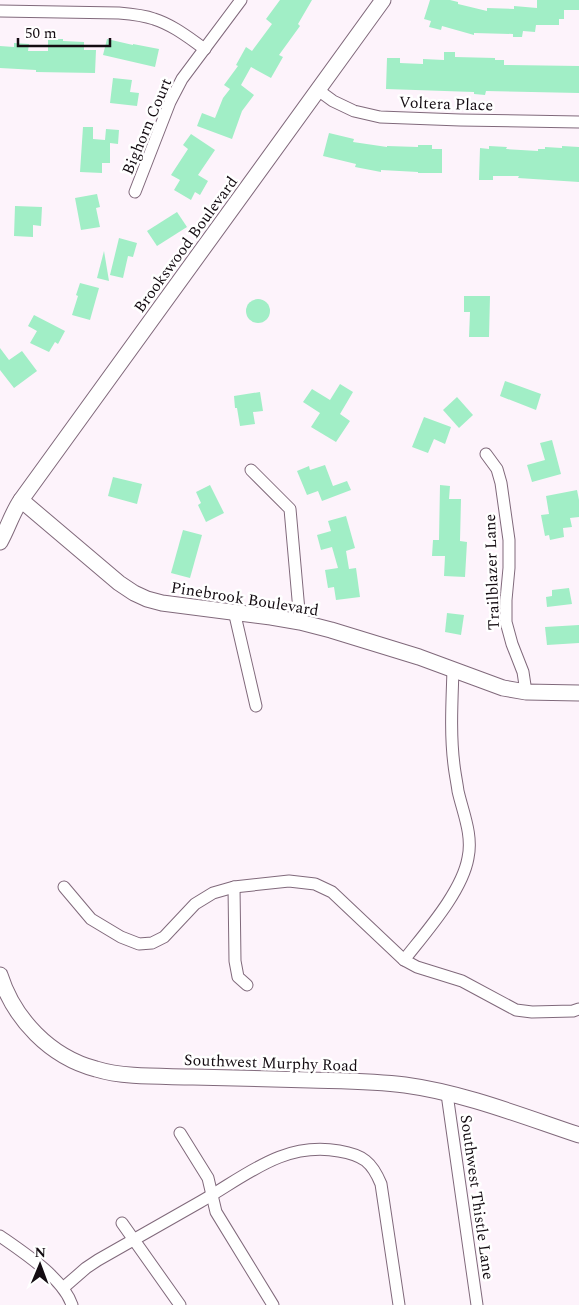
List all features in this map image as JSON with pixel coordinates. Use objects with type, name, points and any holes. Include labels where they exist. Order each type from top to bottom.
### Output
[{"type":"main road","name":"Brookswood Boulevard","points":[[0,522],[18,505],[383,0]]},
{"type":"main road","name":"Brookswood Boulevard","points":[[0,542],[18,505]]},
{"type":"main road","name":"Pinebrook Boulevard","points":[[18,505],[119,583],[147,599],[162,603],[234,611],[300,622],[380,644],[502,688],[526,692],[579,693]]},
{"type":"main road","name":"Southwest Murphy Road","points":[[0,975],[15,1009],[28,1027],[59,1053],[95,1069],[154,1076],[406,1085],[485,1104],[579,1135]]},
{"type":"street","name":"Bighorn Court","points":[[135,192],[170,102],[182,80],[241,0]]},
{"type":"street","points":[[0,11],[137,15],[155,19],[170,26],[205,49]]},
{"type":"street","name":"Voltera Place","points":[[318,90],[333,102],[354,111],[380,117],[579,122]]},
{"type":"street","name":"Trailblazer Lane","points":[[486,454],[497,469],[501,483],[509,540],[506,622],[523,672],[526,692]]},
{"type":"street","points":[[252,470],[290,509],[300,622]]},
{"type":"street","points":[[234,611],[256,706]]},
{"type":"street","points":[[404,960],[449,900],[463,875],[468,860],[470,846],[468,831],[454,763],[453,670]]},
{"type":"street","points":[[64,887],[91,920],[121,937],[139,944],[152,943],[164,937],[195,904],[213,893],[234,887],[289,881],[315,884],[332,892],[404,960],[417,967],[462,981],[516,1010],[532,1012],[573,1011],[579,1008]]},
{"type":"street","points":[[234,887],[235,961],[238,977],[247,985]]},
{"type":"street","name":"Southwest Thistle Lane","points":[[447,1094],[476,1305]]},
{"type":"street","points":[[180,1133],[208,1178],[216,1212],[272,1305]]},
{"type":"street","points":[[63,1288],[86,1268],[260,1165],[283,1155],[305,1150],[329,1149],[348,1152],[371,1164],[382,1184],[399,1305]]},
{"type":"street","points":[[122,1223],[180,1305]]},
{"type":"street","points":[[0,1236],[49,1274],[63,1288],[72,1305]]},
{"type":"building","points":[[280,0],[312,0],[298,24],[300,26],[279,55],[283,57],[271,78],[251,67],[241,85],[254,95],[242,111],[232,139],[197,126],[202,113],[215,118],[223,98],[230,89],[224,85],[238,66],[236,65],[246,47],[252,51],[272,24],[266,19]]},
{"type":"building","points":[[430,0],[450,0],[458,2],[458,4],[487,11],[487,8],[514,9],[514,6],[537,8],[537,0],[579,0],[579,10],[564,10],[564,19],[559,19],[559,25],[536,25],[535,32],[523,31],[522,37],[513,37],[513,34],[474,33],[474,35],[442,26],[441,30],[429,27],[431,21],[424,19]]},
{"type":"building","points":[[48,39],[84,42],[84,50],[96,50],[95,73],[36,72],[36,70],[0,68],[0,46],[14,47],[14,43],[29,44],[28,51],[48,51]]},
{"type":"building","points":[[107,39],[159,49],[155,67],[103,55]]},
{"type":"building","points":[[444,52],[455,52],[455,57],[495,58],[495,60],[504,60],[504,65],[579,66],[579,93],[486,91],[485,95],[474,94],[474,92],[386,89],[387,58],[400,58],[400,63],[423,64],[423,59],[444,60]]},
{"type":"building","points":[[113,78],[132,80],[130,92],[139,93],[137,106],[110,103]]},
{"type":"building","points":[[83,127],[93,127],[93,139],[105,140],[106,129],[119,130],[118,144],[110,143],[110,163],[102,163],[102,173],[80,172]]},
{"type":"building","points":[[329,133],[354,139],[353,142],[387,147],[432,145],[432,149],[442,149],[442,173],[381,170],[381,172],[355,167],[356,164],[323,156]]},
{"type":"building","points":[[191,134],[215,150],[198,175],[208,181],[200,195],[195,192],[191,200],[174,190],[180,180],[171,175],[188,149],[183,145]]},
{"type":"building","points":[[489,146],[538,151],[538,149],[545,149],[545,147],[579,147],[579,182],[518,178],[519,176],[493,176],[493,180],[479,180],[480,148],[489,149]]},
{"type":"building","points":[[97,194],[100,207],[96,208],[100,227],[81,230],[75,198]]},
{"type":"building","points":[[15,206],[42,207],[41,226],[33,225],[33,237],[14,236]]},
{"type":"building","points":[[177,212],[187,227],[157,246],[147,231]]},
{"type":"building","points":[[119,238],[137,243],[133,257],[128,256],[123,278],[110,275]]},
{"type":"building","points":[[104,251],[109,281],[97,278]]},
{"type":"building","points":[[80,283],[99,288],[90,320],[72,315]]},
{"type":"building","points":[[464,296],[490,296],[489,337],[469,337],[470,312],[464,312]]},
{"type":"building","points":[[258,299],[266,303],[270,311],[266,319],[258,323],[250,319],[246,311],[250,303]]},
{"type":"building","points":[[34,315],[65,331],[58,344],[55,342],[49,352],[30,343],[37,331],[28,326]]},
{"type":"building","points":[[0,348],[9,360],[22,351],[37,371],[14,388],[0,370]]},
{"type":"building","points":[[505,381],[541,394],[536,410],[500,396]]},
{"type":"building","points":[[340,384],[353,392],[340,414],[350,421],[336,442],[311,427],[320,413],[303,402],[312,389],[330,400]]},
{"type":"building","points":[[260,392],[263,411],[253,412],[255,424],[240,426],[234,396]]},
{"type":"building","points":[[457,397],[473,415],[459,428],[443,410]]},
{"type":"building","points":[[424,417],[451,427],[445,444],[434,439],[428,453],[412,447]]},
{"type":"building","points":[[552,440],[561,474],[532,482],[527,465],[545,460],[540,443]]},
{"type":"building","points":[[325,465],[333,486],[347,481],[351,490],[322,501],[318,491],[307,495],[297,471],[309,466],[310,470]]},
{"type":"building","points":[[113,477],[142,484],[137,504],[108,496]]},
{"type":"building","points":[[210,485],[224,513],[206,522],[198,505],[201,503],[196,492]]},
{"type":"building","points":[[440,485],[450,486],[449,499],[461,499],[460,541],[467,542],[465,577],[444,576],[445,556],[432,556],[433,540],[439,540]]},
{"type":"building","points":[[577,490],[579,517],[570,518],[572,527],[563,528],[564,537],[550,540],[549,535],[545,536],[541,515],[549,514],[546,496]]},
{"type":"building","points":[[346,516],[355,548],[346,551],[349,569],[356,568],[360,597],[336,600],[334,587],[328,588],[325,570],[338,568],[332,547],[321,550],[317,535],[331,531],[328,521]]},
{"type":"building","points":[[183,530],[202,535],[190,578],[171,573]]},
{"type":"building","points":[[569,588],[572,604],[547,607],[546,597],[552,596],[552,590]]},
{"type":"building","points":[[447,613],[464,615],[461,635],[445,632]]},
{"type":"building","points":[[579,625],[579,643],[547,645],[545,627]]}]
